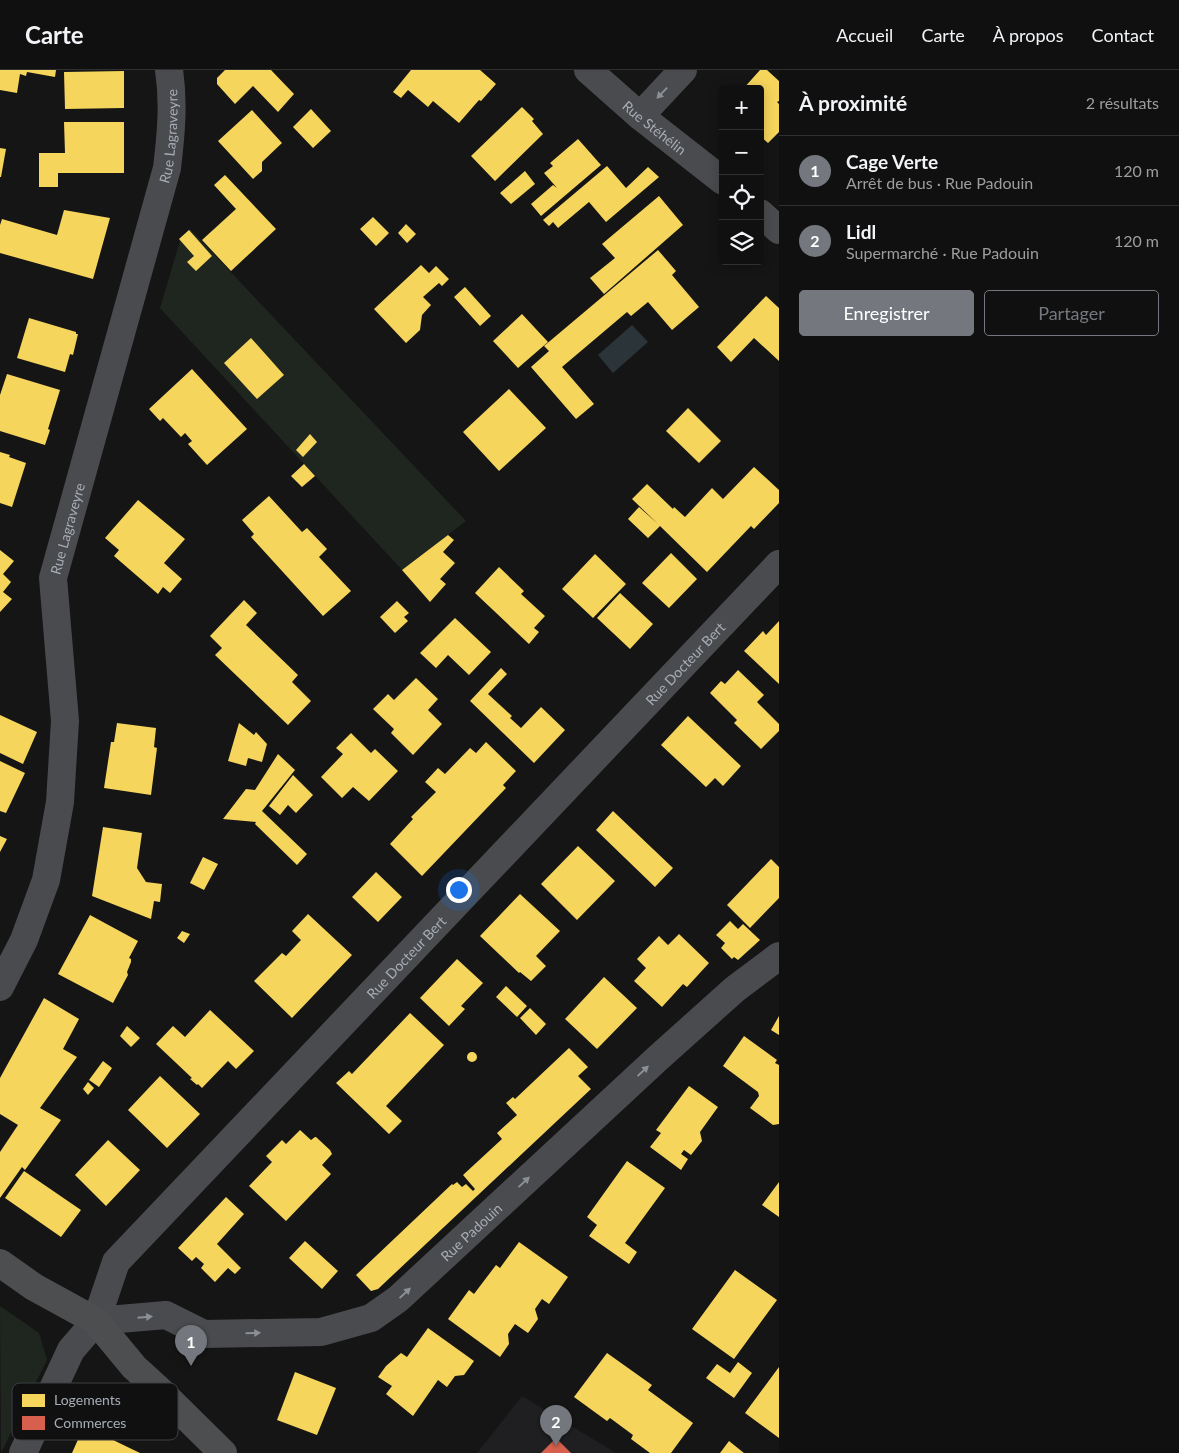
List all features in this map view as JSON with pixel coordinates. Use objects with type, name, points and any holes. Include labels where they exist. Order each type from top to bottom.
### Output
[{"type":"main road","points":[[0,1262],[34,1287],[96,1321],[134,1367],[152,1383]]},
{"type":"main road","points":[[178,1409],[223,1453]]},
{"type":"street","name":"Rue Lagraveyre","points":[[0,987],[24,940],[46,880],[60,802],[66,721],[54,578],[167,168],[172,128],[169,70]]},
{"type":"street","name":"Rue Stéhélin","points":[[588,70],[640,116],[719,178]]},
{"type":"street","points":[[640,116],[683,70]]},
{"type":"street","points":[[764,217],[779,230]]},
{"type":"street","name":"Rue Docteur Bert","points":[[96,1321],[116,1262],[779,564]]},
{"type":"street","name":"Rue Padouin","points":[[96,1321],[166,1315],[204,1334],[321,1332],[371,1318],[398,1300],[658,1058],[735,989],[779,956]]},
{"type":"street","points":[[56,1383],[71,1350],[96,1321]]},
{"type":"street","points":[[23,1453],[29,1440]]},
{"type":"shaded area","points":[[190,229],[466,521],[402,570],[160,308],[179,239]]},
{"type":"shaded area","points":[[632,325],[648,342],[613,373],[598,355]]},
{"type":"shaded area","points":[[0,1306],[39,1333],[47,1360],[36,1383],[12,1383],[12,1431],[1,1453]]},
{"type":"shaded area","points":[[522,1396],[616,1453],[477,1453]]},
{"type":"building: Logements","points":[[0,70],[56,70],[55,77],[27,72],[26,76],[20,74],[17,93],[0,90]]},
{"type":"building: Logements","points":[[225,70],[271,70],[294,94],[278,112],[253,86],[235,104],[217,84],[217,78]]},
{"type":"building: Logements","points":[[411,70],[480,70],[496,84],[459,123],[433,101],[428,107],[408,90],[401,98],[393,92]]},
{"type":"building: Logements","points":[[760,70],[767,70],[779,81],[779,101],[777,102],[779,104],[779,132],[768,143],[764,140],[764,85],[747,85]]},
{"type":"building: Logements","points":[[124,71],[124,108],[65,109],[64,72]]},
{"type":"building: Logements","points":[[522,107],[534,119],[532,121],[543,134],[495,181],[471,156]]},
{"type":"building: Logements","points":[[311,109],[331,131],[313,148],[293,127]]},
{"type":"building: Logements","points":[[252,110],[282,143],[262,162],[262,171],[253,179],[218,141]]},
{"type":"building: Logements","points":[[64,122],[124,122],[124,173],[58,173],[58,187],[39,187],[39,153],[65,153]]},
{"type":"building: Logements","points":[[578,139],[601,165],[541,216],[531,204],[553,185],[557,188],[544,173],[553,166],[550,163]]},
{"type":"building: Logements","points":[[0,148],[6,149],[1,177],[0,177]]},
{"type":"building: Logements","points":[[607,166],[626,188],[648,167],[659,177],[606,222],[589,202],[558,228],[553,222],[549,226],[543,220]]},
{"type":"building: Logements","points":[[525,171],[535,184],[511,204],[500,193]]},
{"type":"building: Logements","points":[[225,175],[276,229],[231,271],[202,240],[236,209],[214,185]]},
{"type":"building: Logements","points":[[659,196],[683,225],[604,294],[590,278],[615,258],[602,244]]},
{"type":"building: Logements","points":[[64,210],[110,218],[93,279],[0,253],[0,225],[2,219],[57,235]]},
{"type":"building: Logements","points":[[373,217],[389,233],[376,246],[360,229]]},
{"type":"building: Logements","points":[[406,224],[416,234],[407,243],[398,233]]},
{"type":"building: Logements","points":[[189,230],[212,256],[196,271],[187,262],[194,256],[179,239]]},
{"type":"building: Logements","points":[[658,250],[676,271],[672,275],[699,307],[672,330],[648,302],[631,316],[627,312],[562,367],[594,404],[576,419],[531,367],[549,351],[544,346]]},
{"type":"building: Logements","points":[[421,265],[429,273],[436,266],[449,279],[442,286],[439,283],[423,297],[431,305],[422,315],[420,330],[406,343],[374,309]]},
{"type":"building: Logements","points":[[465,287],[491,316],[480,326],[454,297]]},
{"type":"building: Logements","points":[[766,296],[779,308],[779,361],[754,338],[731,362],[717,347]]},
{"type":"building: Logements","points":[[522,314],[548,342],[518,368],[493,341]]},
{"type":"building: Logements","points":[[29,318],[78,334],[73,355],[70,354],[65,372],[17,358]]},
{"type":"building: Logements","points":[[251,338],[284,375],[257,399],[224,363]]},
{"type":"building: Logements","points":[[192,369],[247,429],[207,465],[188,444],[192,441],[185,433],[181,437],[163,418],[160,421],[149,409]]},
{"type":"building: Logements","points":[[7,374],[60,390],[45,445],[0,431],[0,395]]},
{"type":"building: Logements","points":[[509,389],[546,428],[499,471],[463,432]]},
{"type":"building: Logements","points":[[688,408],[721,441],[699,463],[666,431]]},
{"type":"building: Logements","points":[[310,434],[317,442],[303,457],[296,450]]},
{"type":"building: Logements","points":[[0,452],[26,463],[12,507],[0,503]]},
{"type":"building: Logements","points":[[304,464],[315,476],[302,487],[291,476]]},
{"type":"building: Logements","points":[[754,467],[779,490],[779,503],[754,529],[751,526],[707,572],[660,526],[648,538],[628,519],[639,507],[658,524],[632,499],[647,484],[673,509],[674,507],[685,517],[712,488],[723,499]]},
{"type":"building: Logements","points":[[269,496],[302,532],[307,528],[327,549],[319,557],[351,591],[323,616],[251,537],[254,534],[242,520]]},
{"type":"building: Logements","points":[[138,500],[185,539],[164,563],[182,579],[170,593],[163,587],[158,594],[114,556],[119,550],[105,538]]},
{"type":"building: Logements","points":[[448,535],[454,540],[443,552],[455,563],[440,579],[446,584],[430,602],[402,570]]},
{"type":"building: Logements","points":[[0,550],[14,561],[3,574],[11,582],[3,592],[12,599],[0,612]]},
{"type":"building: Logements","points":[[671,553],[697,579],[669,608],[642,583]]},
{"type":"building: Logements","points":[[595,554],[626,584],[593,618],[562,589]]},
{"type":"building: Logements","points":[[499,567],[524,591],[521,594],[545,616],[534,628],[539,632],[529,644],[475,593]]},
{"type":"building: Logements","points":[[620,593],[653,624],[630,649],[597,618]]},
{"type":"building: Logements","points":[[244,600],[257,613],[246,625],[298,675],[292,682],[311,701],[288,725],[215,655],[222,648],[210,636]]},
{"type":"building: Logements","points":[[397,601],[409,613],[404,617],[408,621],[395,633],[380,617]]},
{"type":"building: Logements","points":[[455,618],[491,652],[469,675],[448,655],[436,668],[420,653]]},
{"type":"building: Logements","points":[[779,621],[779,684],[744,651],[763,631],[766,635]]},
{"type":"building: Logements","points":[[501,668],[507,674],[488,694],[512,716],[510,718],[521,728],[541,707],[565,730],[534,763],[470,701]]},
{"type":"building: Logements","points":[[738,670],[764,695],[757,702],[779,724],[779,731],[761,749],[734,723],[737,720],[710,693],[721,681],[725,684]]},
{"type":"building: Logements","points":[[416,678],[438,699],[428,710],[442,724],[413,755],[391,733],[394,729],[373,709],[388,694],[394,700]]},
{"type":"building: Logements","points":[[0,715],[37,732],[23,764],[0,753]]},
{"type":"building: Logements","points":[[688,716],[741,766],[723,786],[715,778],[706,787],[661,745]]},
{"type":"building: Logements","points":[[117,723],[156,728],[154,747],[157,748],[151,795],[104,788],[111,742],[114,742]]},
{"type":"building: Logements","points":[[239,723],[254,735],[256,732],[267,744],[262,762],[248,758],[246,766],[228,761]]},
{"type":"building: Logements","points":[[351,733],[371,753],[375,749],[398,771],[369,801],[353,787],[342,798],[321,777],[343,754],[336,748]]},
{"type":"building: Logements","points":[[486,742],[516,771],[503,785],[506,788],[422,876],[390,844],[413,819],[411,817],[436,792],[425,782],[438,768],[445,774],[470,748],[476,753]]},
{"type":"building: Logements","points":[[278,754],[295,770],[262,811],[307,854],[297,865],[255,824],[256,822],[223,819],[246,789],[255,790]]},
{"type":"building: Logements","points":[[0,761],[25,773],[6,813],[0,811]]},
{"type":"building: Logements","points":[[293,775],[313,795],[296,813],[288,805],[280,815],[269,806]]},
{"type":"building: Logements","points":[[613,811],[673,868],[655,887],[596,830]]},
{"type":"building: Logements","points":[[103,827],[142,833],[137,868],[146,882],[162,884],[160,902],[154,901],[151,919],[92,896]]},
{"type":"building: Logements","points":[[0,836],[7,839],[0,852]]},
{"type":"building: Logements","points":[[578,846],[615,881],[577,920],[541,884]]},
{"type":"building: Logements","points":[[203,857],[218,864],[204,890],[190,883]]},
{"type":"building: Logements","points":[[771,859],[779,867],[779,898],[750,928],[727,905]]},
{"type":"building: Logements","points":[[376,872],[402,897],[378,922],[352,897]]},
{"type":"building: Logements","points":[[520,894],[560,931],[536,956],[546,966],[531,981],[519,973],[480,936]]},
{"type":"building: Logements","points":[[308,914],[352,955],[292,1018],[254,981],[282,953],[286,956],[301,940],[292,931]]},
{"type":"building: Logements","points":[[90,915],[138,941],[129,958],[131,962],[127,972],[128,975],[113,1003],[58,974]]},
{"type":"building: Logements","points":[[730,921],[738,929],[743,924],[760,940],[738,960],[734,957],[732,959],[721,948],[725,943],[716,935]]},
{"type":"building: Logements","points":[[182,931],[190,934],[184,943],[177,938]]},
{"type":"building: Logements","points":[[679,934],[709,963],[687,987],[683,984],[662,1007],[634,981],[646,968],[637,959],[659,936],[668,945]]},
{"type":"building: Logements","points":[[457,959],[483,983],[461,1006],[465,1009],[449,1026],[420,998]]},
{"type":"building: Logements","points":[[604,977],[637,1008],[597,1049],[565,1019]]},
{"type":"building: Logements","points":[[506,986],[527,1006],[517,1017],[496,997]]},
{"type":"building: Logements","points":[[44,998],[79,1019],[63,1049],[77,1057],[40,1108],[61,1120],[25,1170],[22,1167],[0,1198],[0,1152],[18,1125],[0,1114],[0,1078]]},
{"type":"building: Logements","points":[[530,1008],[546,1024],[536,1035],[520,1018]]},
{"type":"building: Logements","points":[[210,1010],[254,1051],[236,1069],[228,1061],[202,1088],[190,1079],[192,1078],[156,1044],[173,1026],[185,1037]]},
{"type":"building: Logements","points":[[410,1013],[444,1045],[386,1106],[402,1121],[389,1134],[336,1083],[349,1071],[352,1074]]},
{"type":"building: Logements","points":[[779,1016],[779,1035],[771,1030]]},
{"type":"building: Logements","points":[[127,1026],[140,1038],[131,1047],[120,1036]]},
{"type":"building: Logements","points":[[744,1036],[777,1060],[775,1063],[779,1065],[779,1124],[773,1125],[750,1108],[759,1096],[758,1092],[723,1066]]},
{"type":"building: Logements","points":[[569,1048],[588,1067],[578,1076],[591,1089],[378,1289],[371,1291],[356,1275],[452,1184],[457,1182],[462,1187],[466,1184],[473,1191],[475,1189],[463,1175],[502,1139],[497,1133],[517,1115],[506,1103],[513,1097],[515,1099]]},
{"type":"building: Logements","points":[[470,1052],[474,1052],[477,1057],[476,1061],[470,1062],[467,1059],[467,1055]]},
{"type":"building: Logements","points":[[103,1061],[112,1068],[99,1087],[89,1080]]},
{"type":"building: Logements","points":[[160,1076],[200,1114],[167,1148],[128,1110]]},
{"type":"building: Logements","points":[[88,1082],[94,1088],[88,1095],[83,1089]]},
{"type":"building: Logements","points":[[689,1086],[718,1107],[700,1132],[702,1141],[691,1155],[684,1150],[681,1154],[688,1159],[681,1170],[650,1147],[661,1133],[656,1130]]},
{"type":"building: Logements","points":[[300,1130],[311,1140],[316,1137],[330,1150],[332,1154],[322,1165],[331,1174],[286,1221],[249,1186],[272,1162],[266,1156],[282,1140],[286,1144]]},
{"type":"building: Logements","points":[[108,1140],[140,1170],[106,1206],[75,1175]]},
{"type":"building: Logements","points":[[627,1161],[665,1188],[625,1243],[637,1252],[629,1264],[589,1236],[597,1225],[587,1217]]},
{"type":"building: Logements","points":[[24,1171],[81,1210],[61,1237],[5,1198]]},
{"type":"building: Logements","points":[[779,1182],[779,1217],[762,1205]]},
{"type":"building: Logements","points":[[226,1197],[244,1214],[217,1244],[241,1268],[235,1274],[228,1268],[215,1282],[201,1268],[204,1264],[196,1257],[192,1261],[178,1248]]},
{"type":"building: Logements","points":[[305,1241],[338,1271],[322,1289],[289,1258]]},
{"type":"building: Logements","points":[[519,1242],[568,1277],[549,1304],[542,1299],[535,1309],[538,1319],[528,1333],[515,1324],[508,1334],[509,1344],[500,1357],[448,1319],[469,1290],[474,1294],[496,1265],[500,1268]]},
{"type":"building: Logements","points":[[735,1270],[777,1300],[734,1359],[692,1329]]},
{"type":"building: Logements","points":[[428,1328],[474,1361],[464,1375],[455,1376],[447,1387],[438,1380],[413,1416],[386,1394],[392,1386],[378,1377],[386,1366],[401,1353],[407,1357]]},
{"type":"building: Logements","points":[[607,1353],[652,1385],[648,1390],[693,1423],[671,1453],[650,1453],[631,1439],[633,1435],[610,1418],[607,1421],[574,1397]]},
{"type":"building: Logements","points":[[738,1362],[752,1373],[734,1398],[706,1378],[717,1364],[730,1373]]},
{"type":"building: Logements","points":[[779,1367],[779,1438],[745,1413]]},
{"type":"building: Logements","points":[[295,1372],[336,1388],[317,1435],[277,1420]]},
{"type":"building: Logements","points":[[78,1440],[113,1440],[140,1453],[72,1453]]},
{"type":"building: Logements","points":[[729,1441],[744,1453],[720,1453]]},
{"type":"building: Commerces","points":[[556,1438],[571,1453],[541,1453]]},
{"type":"place","name":"Cage Verte","points":[[191,1366]]},
{"type":"place","name":"Lidl","points":[[556,1446]]}]
